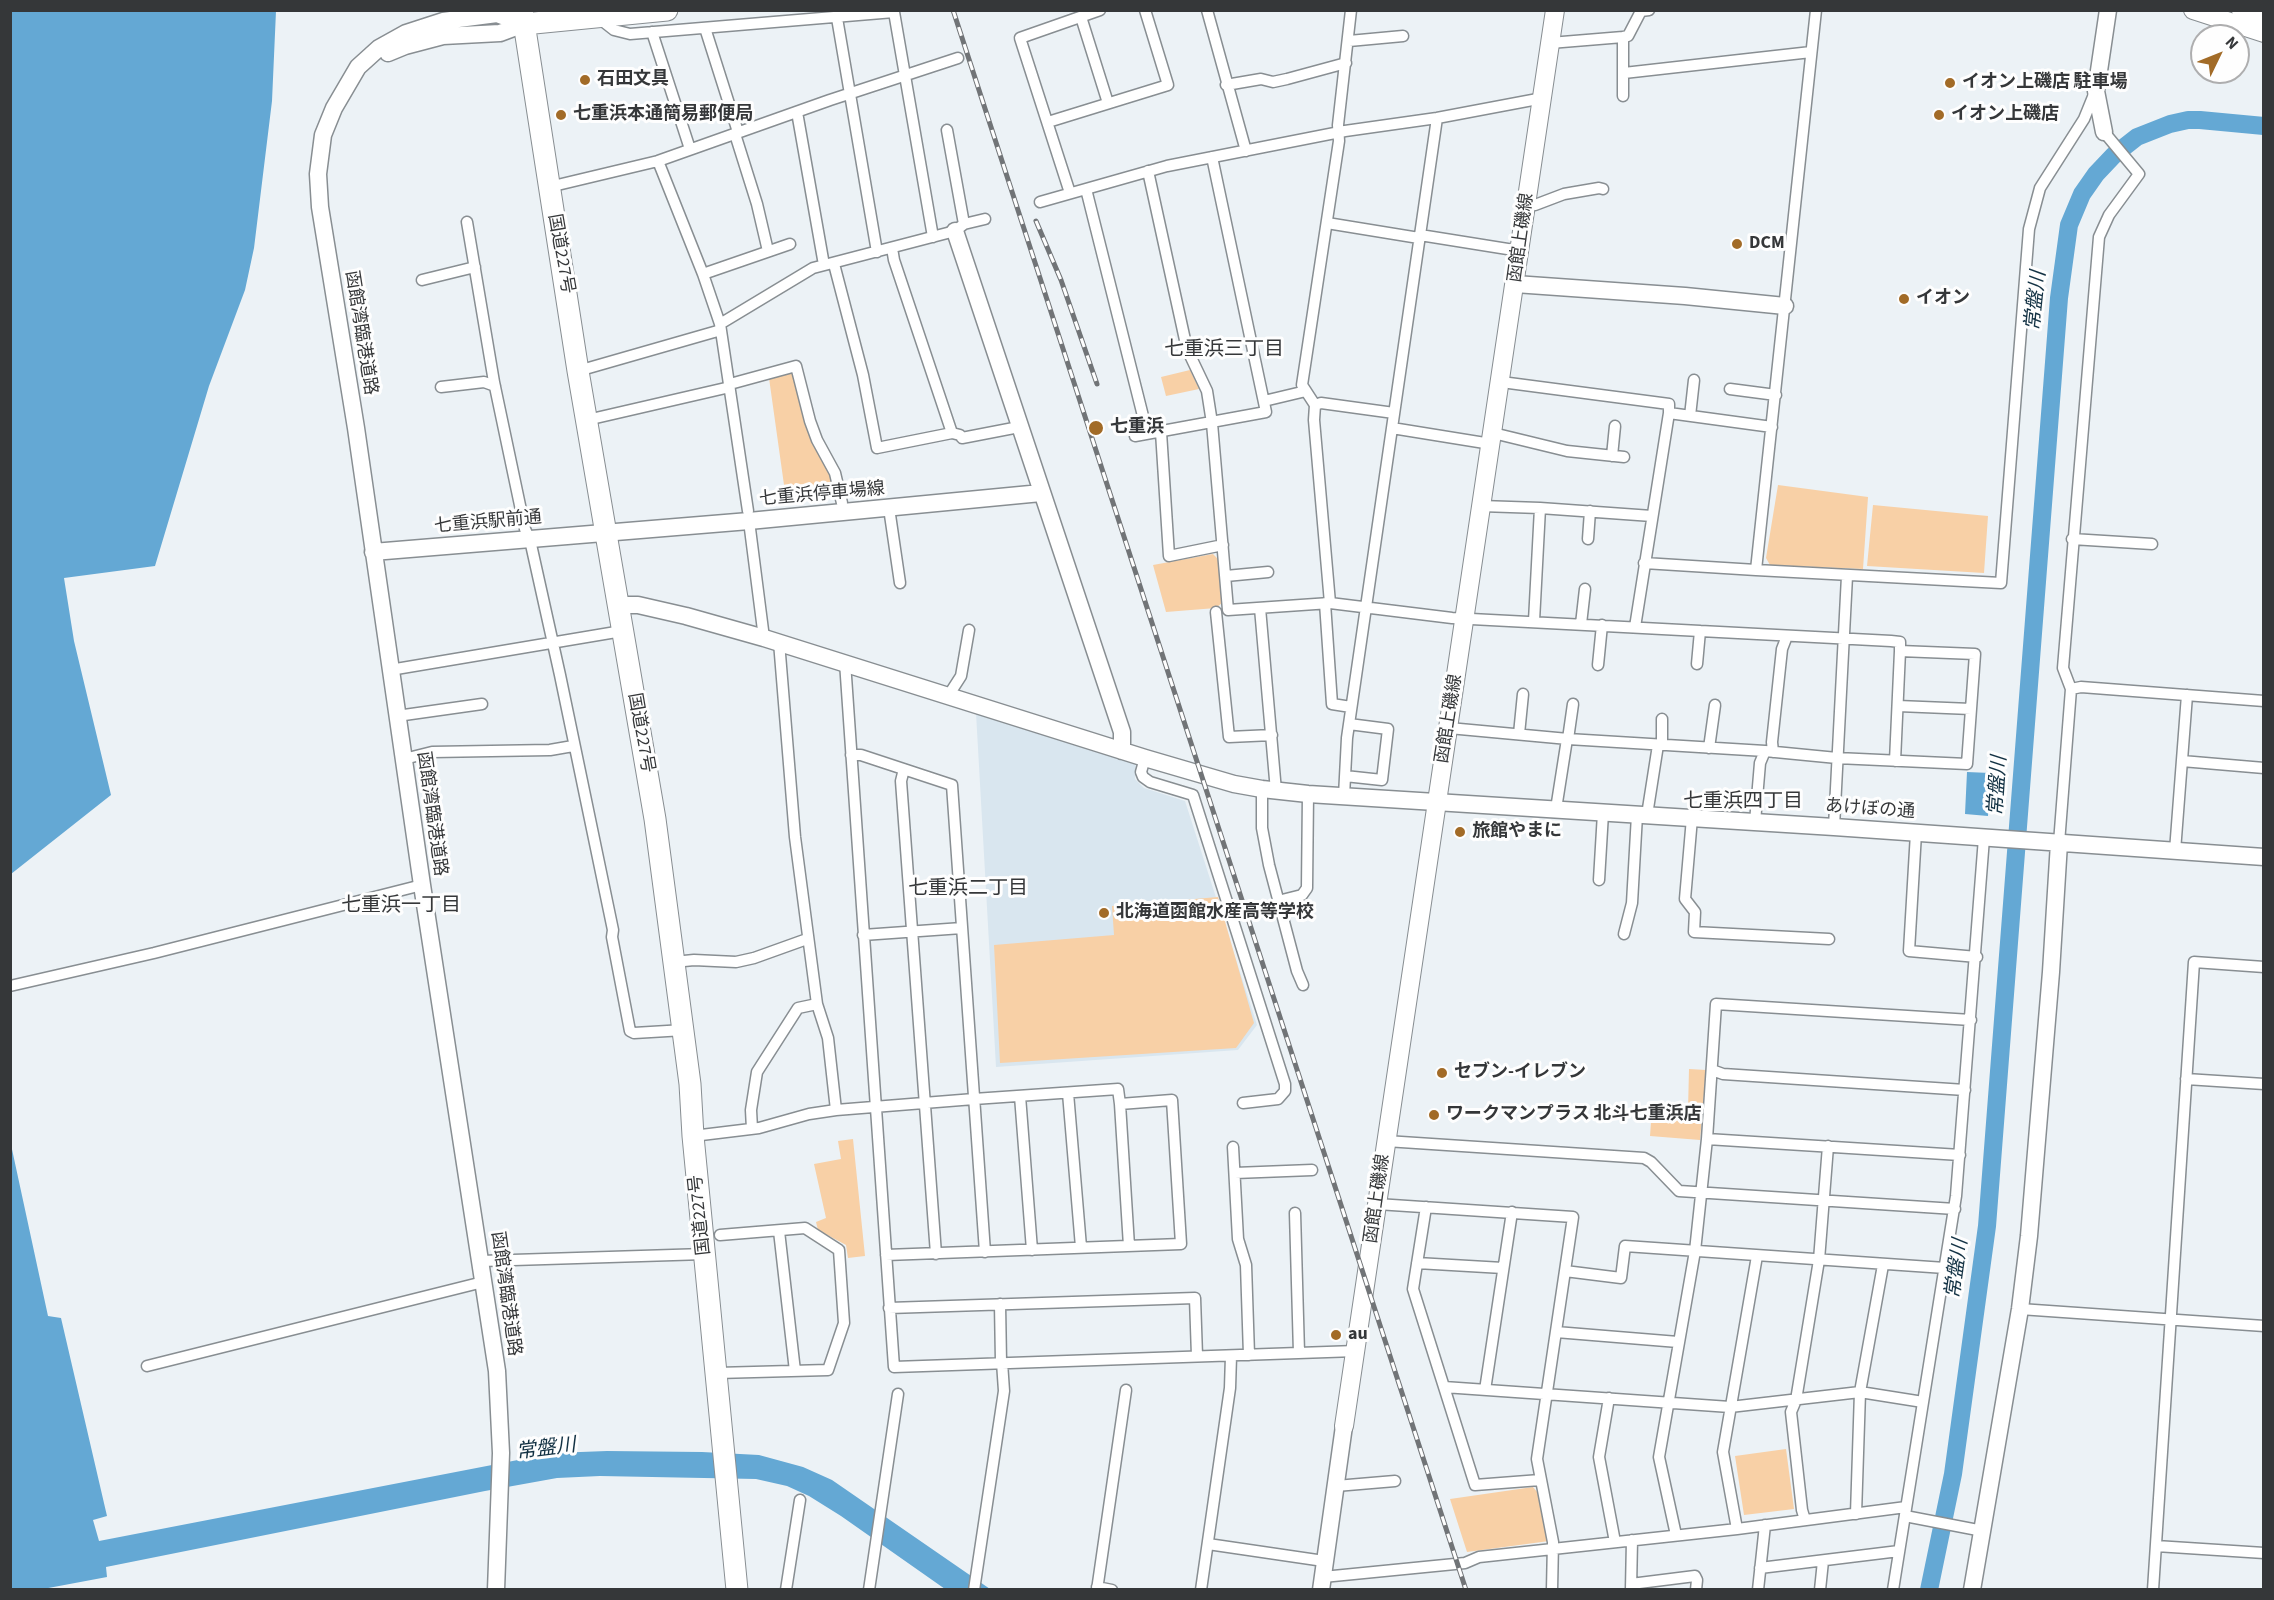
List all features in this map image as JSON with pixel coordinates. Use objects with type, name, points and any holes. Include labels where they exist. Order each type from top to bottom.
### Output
[{"type":"highway","points":[[523,17],[667,10]]},
{"type":"highway","name":"国道227号","points":[[523,17],[578,371],[656,819],[684,1030],[737,1590]]},
{"type":"main road","name":"函館上磯線","points":[[1344,1426],[1367,1285],[1386,1141],[1555,10]]},
{"type":"main road","points":[[2193,10],[2264,33]]},
{"type":"main road","points":[[2241,10],[2264,18]]},
{"type":"street","points":[[1070,193],[1020,38],[1100,10]]},
{"type":"street","points":[[1048,122],[1168,85],[1145,10]]},
{"type":"street","points":[[1207,10],[1246,151]]},
{"type":"street","points":[[1351,10],[1339,141],[1302,385],[1315,405],[1314,420],[1328,603],[1332,704],[1351,707]]},
{"type":"street","points":[[1550,43],[1628,36],[1641,12],[1649,10]]},
{"type":"street","points":[[1756,570],[1816,10]]},
{"type":"street","points":[[1644,563],[2001,583],[2029,230],[2040,188],[2084,119],[2096,91],[2108,10]]},
{"type":"street","points":[[599,13],[614,30],[630,34],[894,12],[933,237]]},
{"type":"street","name":"函館湾臨港道路","points":[[496,1590],[501,1453],[497,1371],[318,190],[323,135],[334,108],[348,87],[381,57],[405,46],[443,36],[500,33],[523,17]]},
{"type":"street","points":[[1081,17],[1108,103]]},
{"type":"street","points":[[837,18],[877,252]]},
{"type":"street","points":[[705,28],[758,204],[768,252]]},
{"type":"street","points":[[652,32],[690,149]]},
{"type":"street","points":[[1349,41],[1403,36]]},
{"type":"street","points":[[1623,37],[1623,96]]},
{"type":"street","points":[[1624,73],[1811,52]]},
{"type":"street","points":[[549,187],[658,161],[957,58]]},
{"type":"street","points":[[1226,85],[1261,79],[1273,82],[1346,63]]},
{"type":"street","points":[[1972,1590],[2020,1309],[2039,1124],[2071,688],[2063,668],[2099,237],[2109,215],[2139,174],[2104,132],[2096,91]]},
{"type":"street","points":[[1040,202],[1148,171],[1338,133],[1437,118],[1543,98]]},
{"type":"street","points":[[797,112],[829,264],[863,375],[877,448],[952,434],[960,435],[962,438],[1018,427]]},
{"type":"street","points":[[1344,796],[1351,707],[1437,118]]},
{"type":"street","points":[[947,130],[959,228],[1018,427],[1122,732],[1122,751]]},
{"type":"street","points":[[1086,189],[1141,434],[1266,412],[1212,158]]},
{"type":"street","points":[[658,161],[703,274],[720,327],[748,516],[772,640],[807,939],[817,1004],[828,1038],[836,1110]]},
{"type":"street","points":[[1148,171],[1187,349],[1207,392],[1212,423],[1228,610],[1328,603],[1452,618],[1900,642],[1895,761]]},
{"type":"street","points":[[1535,205],[1564,194],[1603,189]]},
{"type":"street","points":[[578,371],[720,327],[806,271],[933,237],[985,219]]},
{"type":"street","points":[[467,222],[495,386],[613,930],[612,937],[630,1031],[633,1033],[684,1030]]},
{"type":"street","points":[[1327,223],[1520,251]]},
{"type":"street","points":[[703,274],[790,244]]},
{"type":"street","points":[[892,248],[952,434]]},
{"type":"street","points":[[422,280],[475,267]]},
{"type":"street","points":[[1515,284],[1685,296],[1785,306]]},
{"type":"street","points":[[587,420],[730,385],[796,366],[810,421],[817,440],[835,473],[842,503]]},
{"type":"street","points":[[1690,416],[1694,380]]},
{"type":"street","points":[[441,387],[484,382],[495,386]]},
{"type":"street","points":[[1509,383],[1669,404],[1635,627]]},
{"type":"street","points":[[1730,390],[1776,396]]},
{"type":"street","points":[[1264,401],[1306,391]]},
{"type":"street","points":[[1315,405],[1321,403],[1394,413]]},
{"type":"street","points":[[1669,413],[1772,427]]},
{"type":"street","points":[[1612,456],[1615,426]]},
{"type":"street","points":[[1392,428],[1492,438],[1567,451],[1624,457]]},
{"type":"street","points":[[1161,432],[1169,556],[1223,545]]},
{"type":"street","name":"七重浜停車場線","points":[[606,534],[748,516],[889,508],[1041,493]]},
{"type":"street","points":[[1481,506],[1652,516]]},
{"type":"street","points":[[889,508],[900,583]]},
{"type":"street","points":[[1534,621],[1540,508]]},
{"type":"street","points":[[1588,539],[1590,512]]},
{"type":"street","name":"七重浜駅前通","points":[[373,552],[606,534]]},
{"type":"street","points":[[2072,539],[2152,544]]},
{"type":"street","points":[[1226,576],[1268,572]]},
{"type":"street","points":[[1834,827],[1847,576]]},
{"type":"street","points":[[1581,624],[1585,589]]},
{"type":"street","name":"あけぼの通","points":[[618,605],[638,605],[772,640],[1145,758],[1223,781],[1269,790],[2264,857]]},
{"type":"street","points":[[1260,608],[1272,735],[1269,790],[1262,828],[1278,901],[1303,985]]},
{"type":"street","points":[[1216,612],[1228,736],[1272,735]]},
{"type":"street","points":[[1598,665],[1602,625]]},
{"type":"street","points":[[952,690],[961,676],[969,630]]},
{"type":"street","points":[[1698,664],[1700,631]]},
{"type":"street","points":[[390,670],[622,632]]},
{"type":"street","points":[[1755,822],[1760,763],[1769,751],[1772,742],[1782,648],[1787,636]]},
{"type":"street","points":[[1449,728],[1567,739],[1769,751],[1837,758],[1967,764],[1975,654],[1900,651]]},
{"type":"street","points":[[844,662],[894,1367],[1356,1351]]},
{"type":"street","points":[[2071,688],[2264,701]]},
{"type":"street","points":[[1519,734],[1524,694]]},
{"type":"street","points":[[2175,851],[2187,695]]},
{"type":"street","points":[[397,716],[482,704]]},
{"type":"street","points":[[1556,809],[1573,704]]},
{"type":"street","points":[[1709,747],[1715,705]]},
{"type":"street","points":[[1898,706],[1971,709]]},
{"type":"street","points":[[1624,934],[1632,903],[1642,815],[1660,745],[1662,718]]},
{"type":"street","points":[[1345,776],[1382,780],[1388,729],[1349,724]]},
{"type":"street","points":[[404,759],[432,752],[550,750],[573,746]]},
{"type":"street","points":[[851,755],[861,755],[952,785],[985,1252]]},
{"type":"street","points":[[1145,758],[1141,772],[1143,777],[1150,782],[1193,795],[1285,1084],[1285,1091],[1278,1099],[1243,1103]]},
{"type":"street","points":[[2182,761],[2264,768]]},
{"type":"street","points":[[904,769],[901,781],[936,1254]]},
{"type":"street","points":[[1278,901],[1302,895],[1307,888],[1308,794]]},
{"type":"street","points":[[1599,880],[1603,813]]},
{"type":"street","points":[[1692,818],[1685,899],[1695,912],[1694,932],[1829,939]]},
{"type":"street","points":[[1916,833],[1909,951],[1977,957]]},
{"type":"street","points":[[1893,1590],[1955,1209],[1989,839]]},
{"type":"street","points":[[10,986],[154,953],[422,885]]},
{"type":"street","points":[[862,935],[962,928]]},
{"type":"street","points":[[674,963],[694,960],[736,962],[807,939]]},
{"type":"street","points":[[2153,1590],[2194,962],[2264,967]]},
{"type":"street","points":[[752,1129],[751,1110],[757,1072],[798,1008],[817,1004]]},
{"type":"street","points":[[1676,1535],[1659,1457],[1695,1251],[1707,1139],[1716,1004],[1971,1020]]},
{"type":"street","points":[[1712,1070],[1723,1074],[1965,1090]]},
{"type":"street","points":[[2186,1079],[2264,1084]]},
{"type":"street","points":[[693,1136],[752,1129],[809,1114],[836,1110],[1118,1089],[1129,1246]]},
{"type":"street","points":[[1068,1093],[1080,1247]]},
{"type":"street","points":[[1020,1096],[1032,1250]]},
{"type":"street","points":[[886,1255],[1181,1244],[1172,1100],[1120,1104]]},
{"type":"street","points":[[1707,1139],[1960,1155]]},
{"type":"street","points":[[1386,1141],[1644,1158],[1651,1162],[1679,1191],[1955,1209]]},
{"type":"street","points":[[1805,1520],[1791,1412],[1796,1400],[1819,1260],[1828,1146]]},
{"type":"street","points":[[1233,1147],[1238,1239],[1246,1265],[1249,1355]]},
{"type":"street","points":[[1235,1173],[1312,1170]]},
{"type":"street","points":[[1377,1204],[1573,1217],[1537,1459],[1553,1548],[1552,1590]]},
{"type":"street","points":[[1426,1207],[1413,1290],[1475,1485],[1540,1480]]},
{"type":"street","points":[[1485,1390],[1512,1212]]},
{"type":"street","points":[[1295,1213],[1299,1353]]},
{"type":"street","points":[[717,1373],[828,1370],[844,1323],[839,1250],[805,1228],[720,1235]]},
{"type":"street","points":[[779,1231],[795,1371]]},
{"type":"street","points":[[1565,1271],[1621,1278],[1625,1246],[1945,1268]]},
{"type":"street","points":[[481,1261],[705,1254]]},
{"type":"street","points":[[1737,1529],[1723,1452],[1757,1256]]},
{"type":"street","points":[[1417,1263],[1503,1268]]},
{"type":"street","points":[[1856,1514],[1860,1392],[1883,1264]]},
{"type":"street","points":[[147,1366],[483,1282]]},
{"type":"street","points":[[890,1308],[1196,1298],[1197,1356]]},
{"type":"street","points":[[974,1590],[1004,1391],[1000,1304]]},
{"type":"street","points":[[2020,1309],[2264,1326]]},
{"type":"street","points":[[1556,1332],[1678,1342]]},
{"type":"street","points":[[1201,1590],[1230,1388],[1231,1356]]},
{"type":"street","points":[[1444,1387],[1730,1407],[1860,1392],[1923,1402]]},
{"type":"street","points":[[1112,1590],[1097,1588],[1126,1390]]},
{"type":"street","points":[[869,1590],[898,1394]]},
{"type":"street","points":[[1609,1398],[1599,1457],[1614,1542]]},
{"type":"street","points":[[1344,1426],[1322,1583],[1465,1563],[1479,1557],[1856,1514],[1906,1512],[1920,1520],[1983,1531]]},
{"type":"street","points":[[1336,1486],[1395,1480]]},
{"type":"street","points":[[786,1590],[800,1500]]},
{"type":"street","points":[[1758,1590],[1765,1525]]},
{"type":"street","points":[[1632,1540],[1631,1587],[1695,1576],[1696,1590]]},
{"type":"street","points":[[1208,1544],[1317,1560]]},
{"type":"street","points":[[2156,1546],[2264,1553]]},
{"type":"street","points":[[1760,1568],[1899,1551]]},
{"type":"street","points":[[1820,1590],[1822,1561]]},
{"type":"shaded area","points":[[1190,370],[1199,389],[1166,396],[1161,377]]},
{"type":"shaded area","points":[[793,371],[835,485],[785,492],[769,378]]},
{"type":"shaded area","points":[[1778,485],[1868,497],[1863,569],[1770,565],[1766,558]]},
{"type":"shaded area","points":[[1873,505],[1988,516],[1984,573],[1867,566]]},
{"type":"shaded area","points":[[1213,554],[1218,559],[1222,603],[1216,608],[1166,612],[1153,565]]},
{"type":"shaded area","name":"北海道函館水産高等学校","points":[[976,713],[1136,761],[1135,779],[1144,788],[1185,801],[1257,1025],[1238,1050],[996,1067]]},
{"type":"shaded area","points":[[1218,897],[1254,1023],[1236,1048],[1000,1063],[994,945],[1114,935],[1112,906]]},
{"type":"shaded area","points":[[1689,1069],[1706,1070],[1700,1140],[1650,1136],[1652,1108],[1688,1110]]},
{"type":"shaded area","points":[[853,1139],[865,1256],[848,1258],[846,1245],[818,1230],[816,1222],[826,1218],[814,1164],[841,1159],[838,1141]]},
{"type":"shaded area","points":[[1786,1449],[1794,1509],[1744,1515],[1735,1456]]},
{"type":"shaded area","points":[[1533,1487],[1538,1493],[1549,1541],[1467,1552],[1450,1499]]},
{"type":"water","points":[[11,10],[276,11],[272,101],[254,248],[245,290],[209,386],[155,566],[64,578],[74,641],[111,795],[11,874]]},
{"type":"water","points":[[1967,772],[1990,773],[1988,816],[1965,814]]},
{"type":"water","points":[[10,1140],[48,1316],[61,1318],[107,1516],[93,1520],[99,1541],[554,1453],[607,1451],[759,1455],[803,1467],[832,1480],[990,1589],[945,1589],[841,1516],[809,1496],[787,1486],[756,1479],[600,1476],[557,1478],[485,1491],[106,1567],[107,1577],[43,1589],[11,1589]]},
{"type":"waterway","name":"常盤川","points":[[1929,1590],[1953,1474],[1987,1226],[2059,298],[2069,225],[2082,194],[2096,174],[2114,155],[2137,137],[2170,124],[2188,120],[2264,126]]},
{"type":"railway","points":[[953,10],[1466,1590]]},
{"type":"railway","points":[[1036,221],[1061,280],[1097,384]]},
{"type":"place","name":"石田文具","points":[[585,80]]},
{"type":"place","name":"イオン上磯店 駐車場","points":[[1950,83]]},
{"type":"place","name":"七重浜本通簡易郵便局","points":[[561,115]]},
{"type":"place","name":"イオン上磯店","points":[[1939,115]]},
{"type":"place","name":"DCM","points":[[1737,244]]},
{"type":"place","name":"イオン","points":[[1904,299]]},
{"type":"place","name":"七重浜","points":[[1096,428]]},
{"type":"place","name":"旅館やまに","points":[[1460,832]]},
{"type":"place","name":"北海道函館水産高等学校","points":[[1104,913]]},
{"type":"place","name":"セブン-イレブン","points":[[1442,1073]]},
{"type":"place","name":"ワークマンプラス 北斗七重浜店","points":[[1434,1115]]},
{"type":"place","name":"au","points":[[1336,1335]]},
{"type":"district","name":"七重浜三丁目","points":[[1224,351]]},
{"type":"district","name":"七重浜四丁目","points":[[1743,803]]},
{"type":"district","name":"七重浜二丁目","points":[[968,890]]},
{"type":"district","name":"七重浜一丁目","points":[[401,907]]}]
